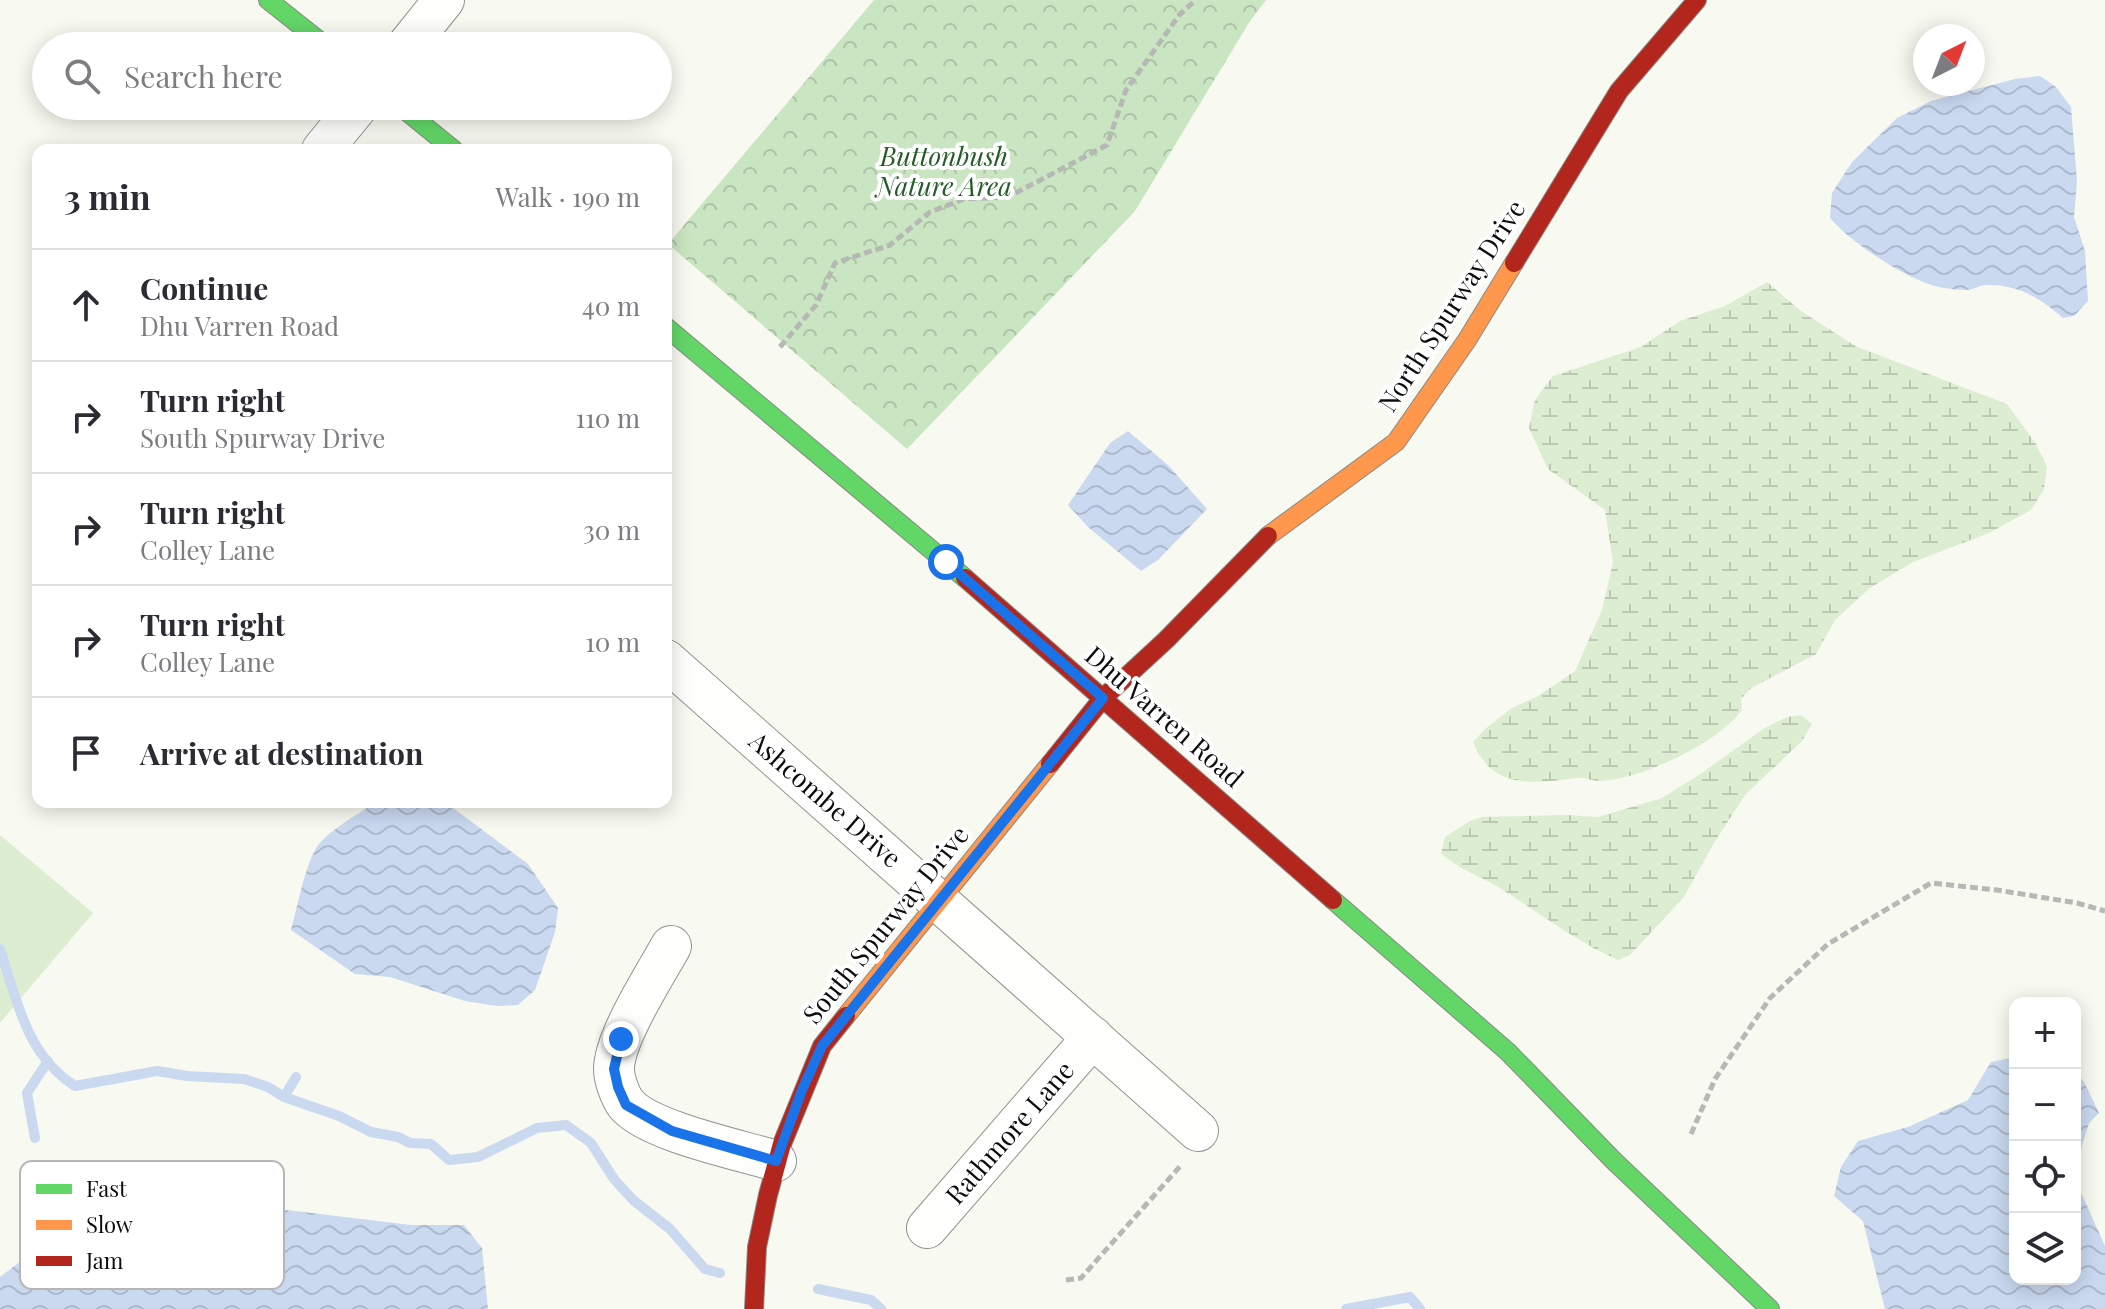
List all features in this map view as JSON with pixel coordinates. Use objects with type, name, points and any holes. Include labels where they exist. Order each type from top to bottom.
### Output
[{"type":"main road","points":[[268,0],[308,32]]},
{"type":"main road","name":"North Spurway Drive","points":[[1103,698],[1166,640],[1258,543],[1396,442],[1467,340],[1619,91],[1697,0]]},
{"type":"main road","points":[[417,120],[447,144]]},
{"type":"main road","name":"Dhu Varren Road","points":[[672,332],[946,562],[1508,1052],[1614,1161],[1770,1309]]},
{"type":"main road","name":"South Spurway Drive","points":[[754,1309],[757,1248],[776,1161],[822,1046],[1103,698]]},
{"type":"main road","name":"Dhu Varren Road","points":[[1614,1161],[1706,1272]]},
{"type":"street","points":[[418,32],[444,0]]},
{"type":"street","points":[[327,144],[347,120]]},
{"type":"street","name":"Ashcombe Drive","points":[[672,665],[1093,1037],[1191,1141]]},
{"type":"street","points":[[671,946],[621,1039],[614,1069],[626,1105],[672,1131],[776,1161]]},
{"type":"street","name":"Rathmore Lane","points":[[927,1228],[1093,1037]]},
{"type":"path","points":[[780,347],[816,305],[835,263],[890,245],[930,212],[964,199],[1008,197],[1107,145],[1126,90],[1180,14],[1196,0]]},
{"type":"path","points":[[1691,1134],[1715,1079],[1770,998],[1828,944],[1931,883],[2064,901],[2105,911]]},
{"type":"path","points":[[1066,1280],[1081,1278],[1184,1161],[1191,1141]]},
{"type":"green space","name":"Buttonbush Nature Area","points":[[874,0],[1266,0],[1250,21],[1135,211],[907,449],[672,247],[672,239]]},
{"type":"green space","points":[[1767,282],[1801,311],[1855,346],[2007,404],[2036,444],[2047,467],[2044,489],[2031,510],[1989,533],[1913,562],[1870,588],[1835,620],[1816,654],[1751,688],[1741,699],[1742,710],[1731,722],[1716,735],[1679,757],[1638,773],[1602,781],[1581,778],[1531,782],[1503,776],[1481,758],[1473,742],[1512,708],[1538,696],[1575,671],[1602,610],[1613,562],[1605,510],[1548,469],[1529,428],[1535,400],[1553,376],[1641,347],[1680,321],[1725,306]]},
{"type":"green space","points":[[1801,715],[1812,724],[1802,741],[1745,795],[1684,897],[1630,955],[1618,960],[1572,935],[1441,853],[1445,837],[1482,817],[1598,817],[1662,798],[1763,729],[1787,717]]},
{"type":"green space","points":[[0,835],[93,913],[0,1023]]},
{"type":"water","points":[[2040,76],[2056,87],[2071,107],[2077,181],[2074,217],[2085,251],[2088,301],[2074,316],[2063,318],[2046,304],[2008,287],[1986,285],[1968,290],[1930,285],[1867,250],[1830,218],[1832,193],[1852,162],[1897,118],[1931,101],[1950,96],[1985,96],[1985,87]]},
{"type":"water","points":[[1128,431],[1169,466],[1207,509],[1158,560],[1141,571],[1088,527],[1068,505],[1110,443]]},
{"type":"water","points":[[367,808],[453,808],[528,864],[558,908],[555,932],[535,990],[518,1005],[497,1006],[465,1001],[390,977],[355,974],[291,930],[314,851],[339,827]]},
{"type":"water","points":[[2009,1058],[2009,1285],[2081,1285],[2081,1192],[2105,1246],[2105,1309],[1885,1309],[1863,1221],[1834,1196],[1841,1167],[1858,1141],[1908,1127],[1968,1100],[1991,1062]]},
{"type":"water","points":[[2081,1079],[2099,1113],[2089,1123],[2081,1149]]},
{"type":"water","points":[[284,1210],[411,1225],[464,1225],[482,1248],[488,1309],[0,1309],[0,1277],[20,1262],[20,1289],[284,1289]]},
{"type":"waterway","points":[[0,949],[18,1007],[34,1042],[58,1073],[75,1086],[157,1071],[244,1079],[339,1116],[371,1132],[398,1137],[410,1143],[431,1144],[449,1160],[478,1157],[537,1128],[566,1125],[591,1143],[614,1179],[633,1200],[670,1229],[705,1269],[720,1273]]},
{"type":"waterway","points":[[35,1138],[27,1093],[48,1061]]},
{"type":"waterway","points":[[284,1097],[296,1077]]},
{"type":"waterway","points":[[818,1289],[871,1300],[881,1309]]},
{"type":"waterway","points":[[1346,1309],[1410,1297],[1420,1309]]},
{"type":"traffic: fast","points":[[268,0],[308,32]]},
{"type":"traffic: fast","points":[[417,120],[447,144]]},
{"type":"traffic: fast","points":[[672,332],[965,578]]},
{"type":"traffic: fast","points":[[1333,900],[1508,1052],[1614,1161],[1770,1309]]},
{"type":"traffic: slow","points":[[1268,536],[1396,442],[1467,340],[1514,263]]},
{"type":"traffic: slow","points":[[846,1016],[1050,764]]},
{"type":"traffic: jam","points":[[1514,263],[1619,91],[1697,0]]},
{"type":"traffic: jam","points":[[1050,764],[1103,698],[1166,640],[1268,536]]},
{"type":"traffic: jam","points":[[965,578],[1333,900]]},
{"type":"traffic: jam","points":[[754,1309],[757,1247],[782,1144],[822,1046],[846,1016]]},
{"type":"route","points":[[621,1039],[614,1069],[626,1105],[672,1131],[776,1161],[822,1046],[1103,698],[946,562]]}]
